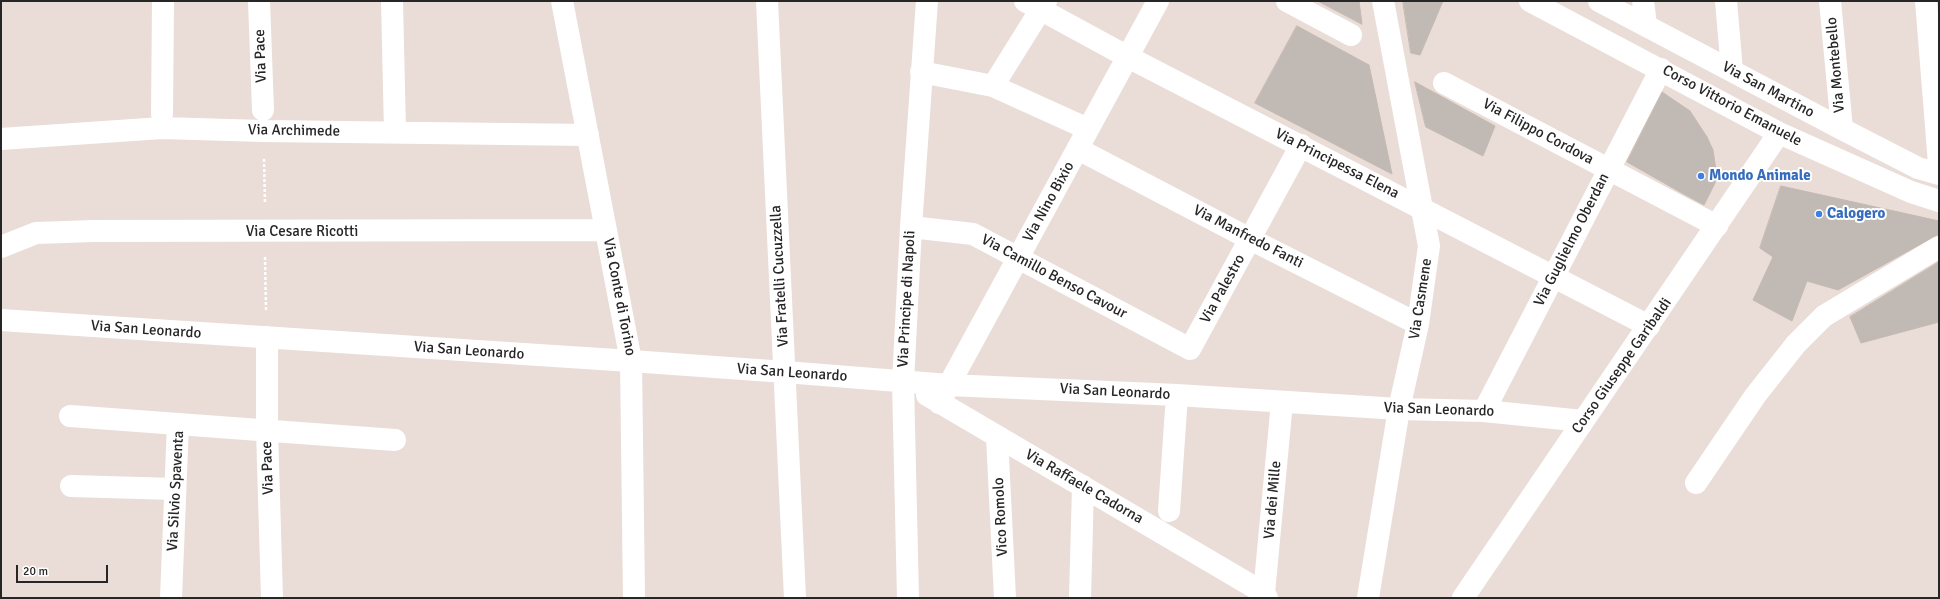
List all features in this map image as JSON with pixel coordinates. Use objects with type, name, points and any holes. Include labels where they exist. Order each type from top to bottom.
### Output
[{"type":"street","points":[[162,114],[163,1]]},
{"type":"street","name":"Via Pace","points":[[259,1],[263,110]]},
{"type":"street","points":[[392,1],[395,132]]},
{"type":"street","name":"Via Conte di Torino","points":[[562,1],[631,361],[634,598]]},
{"type":"street","name":"Via Fratelli Cucuzzella","points":[[767,1],[795,598]]},
{"type":"street","name":"Via Principe di Napoli","points":[[908,598],[903,382],[911,227],[927,1]]},
{"type":"street","name":"Via Nino Bixio","points":[[944,394],[1158,1]]},
{"type":"street","points":[[1287,1],[1351,35]]},
{"type":"street","name":"Via Casmene","points":[[1368,598],[1400,409],[1418,324],[1429,246],[1383,1]]},
{"type":"street","name":"Corso Vittorio Emanuele","points":[[1530,1],[1780,133],[1911,192],[1939,201]]},
{"type":"street","name":"Via San Martino","points":[[1599,1],[1918,168],[1939,174]]},
{"type":"street","points":[[1643,1],[1646,25]]},
{"type":"street","points":[[1726,1],[1732,71]]},
{"type":"street","name":"Via Montebello","points":[[1830,1],[1842,129]]},
{"type":"street","points":[[1926,1],[1934,25],[1939,164]]},
{"type":"street","points":[[993,86],[1038,4]]},
{"type":"street","name":"Via Principessa Elena","points":[[1038,4],[1128,57],[1554,275],[1649,326]]},
{"type":"street","name":"Via Guglielmo Oberdan","points":[[1484,411],[1661,69]]},
{"type":"street","points":[[921,72],[993,86],[1088,129]]},
{"type":"street","name":"Via Filippo Cordova","points":[[1444,82],[1717,226]]},
{"type":"street","name":"Via Archimede","points":[[1,139],[162,128],[263,131],[588,135]]},
{"type":"street","name":"Corso Giuseppe Garibaldi","points":[[1463,598],[1780,133]]},
{"type":"street","name":"Via Palestro","points":[[1190,349],[1301,145]]},
{"type":"street","name":"Via Manfredo Fanti","points":[[1078,148],[1250,239],[1418,324]]},
{"type":"street","name":"Via Camillo Benso Cavour","points":[[911,227],[973,234],[1190,349]]},
{"type":"street","name":"Via Cesare Ricotti","points":[[1,247],[36,233],[93,231],[606,230]]},
{"type":"street","points":[[1696,483],[1755,396],[1796,344],[1824,316],[1939,247]]},
{"type":"street","name":"Via San Leonardo","points":[[1,320],[785,372],[903,382],[944,394],[1177,395],[1400,409],[1484,411],[1583,421]]},
{"type":"street","name":"Via Pace","points":[[267,338],[267,430],[272,598]]},
{"type":"street","name":"Via Raffaele Cadorna","points":[[944,394],[997,437],[1083,486],[1266,595]]},
{"type":"street","points":[[1169,511],[1177,395]]},
{"type":"street","name":"Via dei Mille","points":[[1266,595],[1282,402]]},
{"type":"street","points":[[70,416],[178,424]]},
{"type":"street","name":"Via Silvio Spaventa","points":[[171,598],[178,424],[395,440]]},
{"type":"street","name":"Vico Romolo","points":[[997,437],[1004,598]]},
{"type":"street","points":[[71,486],[175,489]]},
{"type":"street","points":[[1080,598],[1083,486]]},
{"type":"building","points":[[1318,1],[1359,1],[1362,24]]},
{"type":"building","points":[[1403,1],[1443,1],[1420,55],[1411,53]]},
{"type":"building","points":[[1297,26],[1369,65],[1392,174],[1255,103]]},
{"type":"building","points":[[1415,82],[1495,126],[1483,156],[1426,127]]},
{"type":"building","points":[[1662,92],[1690,111],[1657,179],[1627,162]]},
{"type":"building","points":[[1690,111],[1707,137],[1680,192],[1657,179]]},
{"type":"building","name":"Mondo Animale","points":[[1707,137],[1713,150],[1716,170],[1715,183],[1704,205],[1680,192]]},
{"type":"building","points":[[1781,186],[1939,221],[1939,234],[1838,290],[1807,281],[1792,321],[1753,300],[1773,257],[1760,248]]},
{"type":"building","points":[[1939,262],[1939,322],[1861,343],[1850,317]]},
{"type":"place","name":"Mondo Animale","points":[[1701,176]]},
{"type":"place","name":"Calogero","points":[[1819,214]]}]
